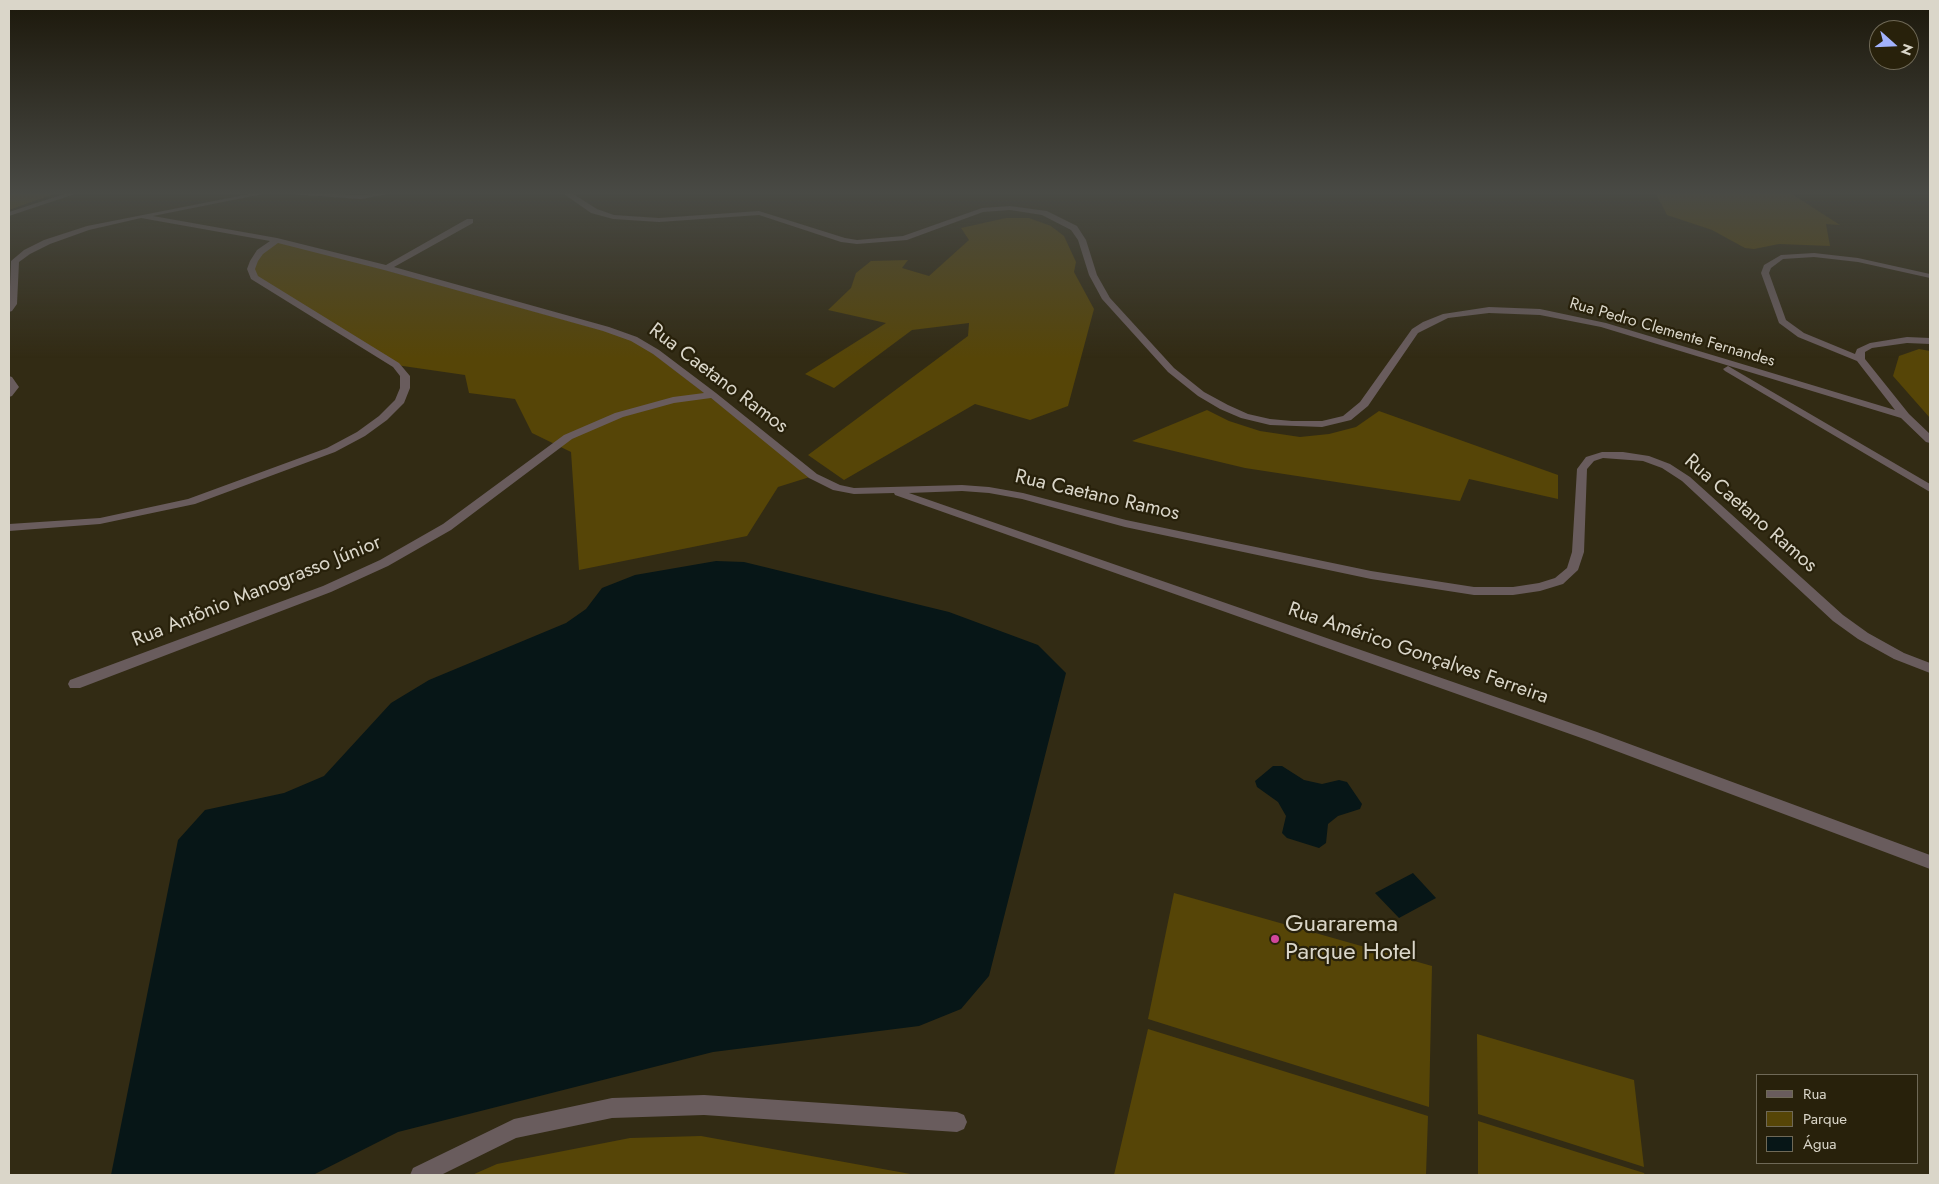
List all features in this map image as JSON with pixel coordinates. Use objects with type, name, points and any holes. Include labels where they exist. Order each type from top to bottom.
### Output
[{"type":"street","points":[[9,309],[13,304],[14,297],[15,261],[37,247]]},
{"type":"street","points":[[9,528],[100,521],[191,502],[330,450],[361,434],[383,418],[400,401],[405,388],[405,376],[396,364],[254,277],[251,269],[254,261],[260,252],[267,247]]},
{"type":"street","name":"Rua Caetano Ramos","points":[[305,247],[606,329],[634,339],[656,352],[713,394],[813,476],[837,488],[854,491],[962,488],[989,490],[1023,496],[1125,522],[1371,576],[1474,591],[1513,591],[1540,587],[1559,581],[1572,570],[1578,552],[1582,469],[1590,460],[1602,455],[1644,458],[1666,466],[1686,479],[1838,618],[1862,636],[1930,668]]},
{"type":"street","points":[[387,268],[424,247]]},
{"type":"street","name":"Rua Pedro Clemente Fernandes","points":[[1084,247],[1093,275],[1106,299],[1171,370],[1201,394],[1224,407],[1245,416],[1270,422],[1322,424],[1347,418],[1364,404],[1415,331],[1426,324],[1446,316],[1468,312],[1513,310],[1571,318],[1603,325],[1710,359],[1905,416]]},
{"type":"street","points":[[1930,276],[1858,260],[1814,255],[1782,257],[1767,266],[1765,273],[1782,321],[1801,335],[1860,355],[1905,416],[1930,440]]},
{"type":"street","points":[[1860,355],[1870,346],[1887,342],[1930,341]]},
{"type":"street","points":[[1710,359],[1930,489]]},
{"type":"street","points":[[9,379],[14,387],[9,394]]},
{"type":"street","name":"Rua Antônio Manograsso Júnior","points":[[75,684],[327,588],[384,564],[447,527],[545,453],[568,437],[590,426],[619,415],[673,400],[713,394]]},
{"type":"street","name":"Rua Américo Gonçalves Ferreira","points":[[891,490],[1592,736],[1930,862]]},
{"type":"street","points":[[420,1175],[514,1129],[612,1108],[704,1105],[957,1122]]},
{"type":"green space","points":[[269,247],[303,247],[634,339],[813,476],[778,487],[747,536],[579,570],[571,452],[532,433],[515,399],[469,393],[465,375],[396,365],[254,277],[254,261]]},
{"type":"green space","points":[[961,247],[1069,247],[1076,262],[1074,272],[1094,309],[1068,406],[1030,420],[975,404],[844,480],[808,455],[968,336],[969,323],[912,330],[834,388],[805,374],[886,323],[828,310],[851,288],[856,273],[871,261],[908,260],[902,268],[929,276]]},
{"type":"green space","points":[[1744,247],[1763,247],[1754,249]]},
{"type":"green space","points":[[1919,349],[1930,351],[1930,418],[1893,376],[1899,356]]},
{"type":"green space","points":[[1207,410],[1229,421],[1260,431],[1300,437],[1329,434],[1356,427],[1379,411],[1558,475],[1558,499],[1469,479],[1460,501],[1245,468],[1132,441]]},
{"type":"green space","points":[[1174,893],[1432,966],[1429,1107],[1148,1019]]},
{"type":"green space","points":[[1148,1029],[1428,1116],[1426,1175],[1114,1175]]},
{"type":"green space","points":[[1477,1034],[1634,1080],[1644,1167],[1478,1114]]},
{"type":"green space","points":[[1478,1121],[1644,1173],[1645,1175],[1478,1175]]},
{"type":"green space","points":[[701,1136],[916,1175],[472,1175],[497,1164],[630,1138]]},
{"type":"water","points":[[716,561],[744,562],[949,612],[1038,645],[1066,673],[989,976],[961,1009],[919,1026],[713,1052],[398,1132],[313,1175],[111,1175],[178,840],[205,810],[284,793],[324,776],[391,703],[429,680],[566,623],[586,609],[602,588],[635,575]]},
{"type":"water","points":[[1273,766],[1282,766],[1304,780],[1322,784],[1339,780],[1347,782],[1362,804],[1360,809],[1338,816],[1328,824],[1326,843],[1319,848],[1287,838],[1282,833],[1286,816],[1278,802],[1257,787],[1255,781]]},
{"type":"water","points":[[1413,873],[1436,898],[1399,918],[1375,893]]},
{"type":"place","name":"Guararema Parque Hotel","points":[[1275,939]]}]
